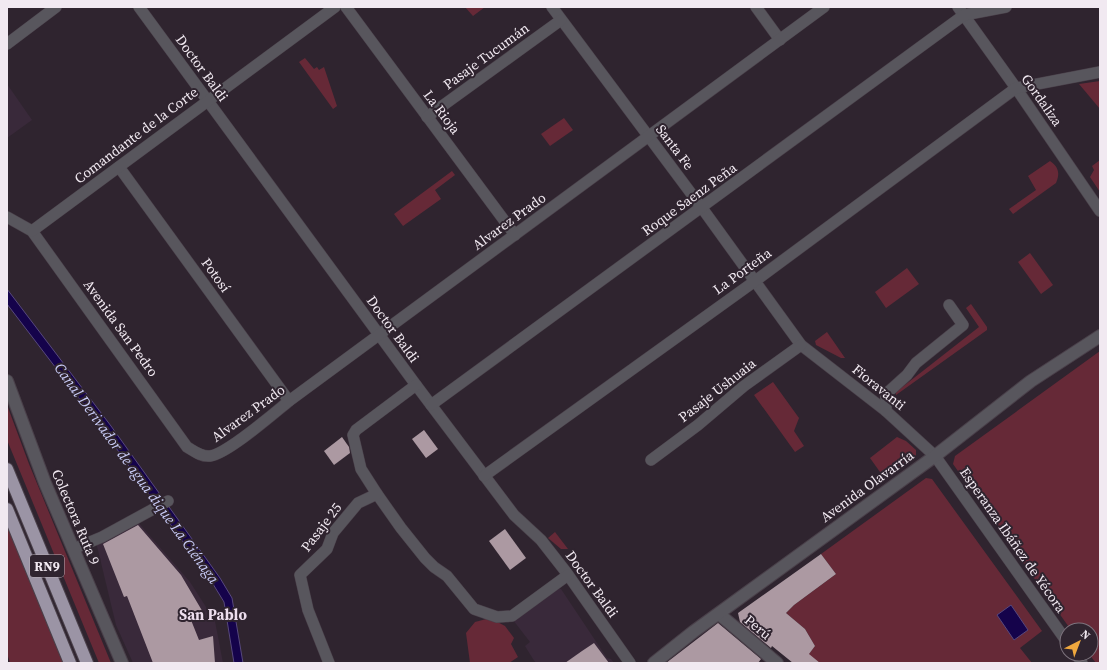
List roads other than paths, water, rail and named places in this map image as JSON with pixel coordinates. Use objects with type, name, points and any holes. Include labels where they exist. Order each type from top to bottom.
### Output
[{"type":"highway","name":"RN9","points":[[7,468],[87,663]]},
{"type":"highway","name":"RN9","points":[[7,509],[70,663]]},
{"type":"street","points":[[7,44],[56,7]]},
{"type":"street","name":"Doctor Baldi","points":[[139,7],[416,386],[514,515],[541,540],[568,575],[630,663]]},
{"type":"street","name":"Comandante de la Corte","points":[[32,231],[335,7]]},
{"type":"street","name":"La Rioja","points":[[346,7],[515,235]]},
{"type":"street","name":"Santa Fe","points":[[552,7],[648,138],[702,208],[801,345]]},
{"type":"street","points":[[756,7],[780,40]]},
{"type":"street","name":"Alvarez Prado","points":[[209,456],[224,451],[824,7]]},
{"type":"street","points":[[961,11],[1006,7]]},
{"type":"street","name":"Gordaliza","points":[[961,11],[1016,88],[1100,211]]},
{"type":"street","name":"Roque Saenz Peña","points":[[431,405],[702,208],[961,11]]},
{"type":"street","name":"Pasaje Tucumán","points":[[428,117],[561,20]]},
{"type":"street","points":[[1016,88],[1100,72]]},
{"type":"street","name":"La Porteña","points":[[484,476],[755,281],[1016,88]]},
{"type":"street","name":"Potosí","points":[[119,167],[289,402]]},
{"type":"street","name":"Avenida San Pedro","points":[[7,217],[32,231],[187,447],[198,454],[209,456]]},
{"type":"street","points":[[886,411],[886,394],[907,375],[916,363],[963,325],[949,305]]},
{"type":"street","name":"Avenida Olavarría","points":[[654,663],[693,632],[935,456],[1031,381],[1100,336]]},
{"type":"street","name":"Fioravanti","points":[[801,345],[886,411],[935,456]]},
{"type":"street","name":"Pasaje Ushuaia","points":[[651,460],[698,425],[744,386],[801,345]]},
{"type":"street","name":"Colectora Ruta 9","points":[[7,381],[45,483],[122,663]]},
{"type":"street","points":[[416,386],[356,430],[353,435],[361,468],[401,528],[425,558],[434,567],[447,576],[474,609],[497,617],[512,616],[568,575]]},
{"type":"street","name":"Esperanza Ibáñez de Yécora","points":[[935,456],[1059,631]]},
{"type":"street","name":"Pasaje 25","points":[[329,663],[308,610],[300,575],[327,549],[333,533],[358,503],[377,494]]},
{"type":"street","points":[[73,549],[102,537],[167,502]]},
{"type":"street","name":"Perú","points":[[719,614],[771,661]]},
{"type":"water","name":"Canal Derivador de agua dique La Ciénaga","points":[[7,289],[111,426],[220,578],[232,598],[243,663],[234,663],[224,602],[213,584],[104,431],[7,304]]},
{"type":"water","points":[[1011,605],[1028,630],[1014,640],[997,615]]},
{"type":"district","name":"San Pablo","points":[[213,614]]}]
